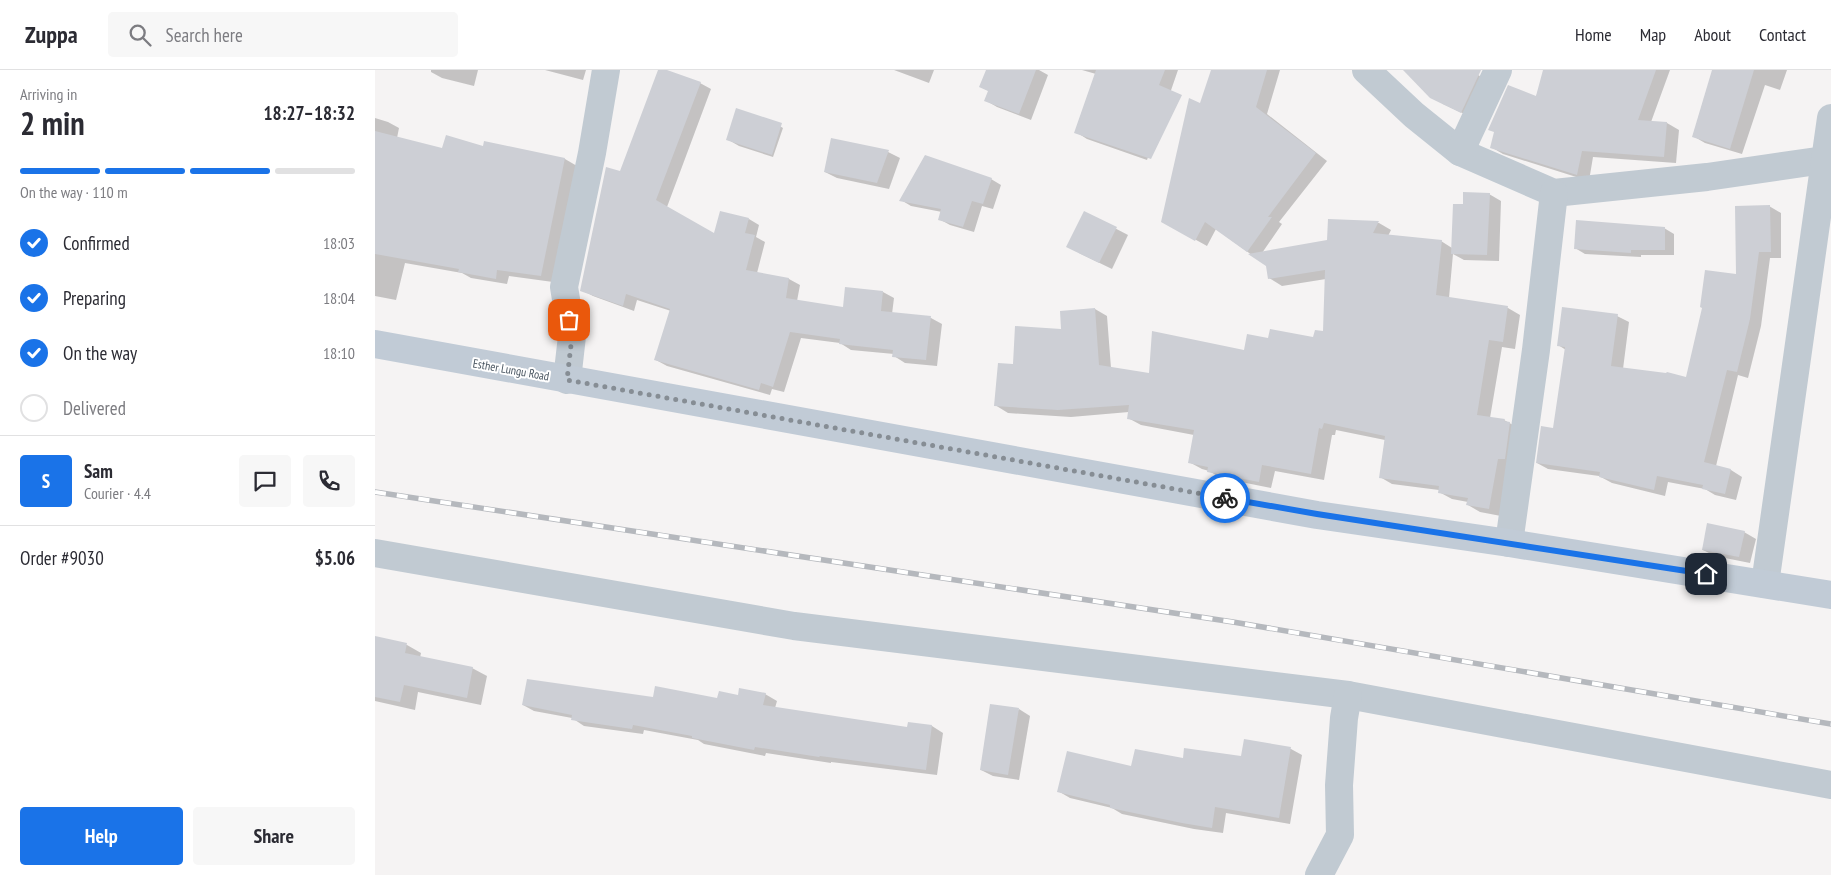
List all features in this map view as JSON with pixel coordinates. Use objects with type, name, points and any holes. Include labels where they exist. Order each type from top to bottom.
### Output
[{"type":"street","points":[[567,380],[572,336],[564,287],[592,153],[606,70]]},
{"type":"street","points":[[1367,70],[1414,115],[1460,152],[1554,193],[1707,177],[1824,160]]},
{"type":"street","points":[[1460,152],[1498,70]]},
{"type":"street","points":[[1765,584],[1831,118]]},
{"type":"street","points":[[1509,543],[1536,350],[1554,193]]},
{"type":"street","name":"Esther Lungu Road","points":[[375,344],[1317,514],[1831,595]]},
{"type":"street","points":[[375,553],[794,626],[1349,695],[1831,785]]},
{"type":"street","points":[[1319,875],[1340,835],[1339,785],[1344,718],[1349,695]]},
{"type":"building","points":[[658,70],[667,70],[701,82],[656,200],[714,233],[720,211],[749,218],[745,233],[755,235],[746,270],[789,278],[786,298],[843,307],[845,287],[883,291],[881,311],[931,316],[926,360],[892,357],[893,350],[839,344],[840,339],[790,332],[773,387],[761,383],[759,390],[654,360],[670,309],[626,294],[623,306],[580,291],[606,167],[620,171]]},
{"type":"building","points":[[986,70],[1036,70],[1019,114],[984,101],[988,91],[979,87]]},
{"type":"building","points":[[1096,70],[1165,70],[1159,85],[1182,95],[1151,159],[1074,133]]},
{"type":"building","points":[[1211,70],[1267,70],[1256,107],[1316,153],[1268,217],[1272,217],[1247,252],[1205,222],[1195,241],[1161,222],[1189,98],[1200,103]]},
{"type":"building","points":[[1403,70],[1481,70],[1461,113],[1430,98]]},
{"type":"building","points":[[1543,70],[1656,70],[1638,120],[1667,122],[1664,157],[1582,151],[1577,175],[1490,148],[1494,132],[1488,130],[1508,85],[1536,96]]},
{"type":"building","points":[[1712,70],[1754,70],[1730,149],[1692,137]]},
{"type":"building","points":[[736,108],[782,123],[772,155],[726,140]]},
{"type":"building","points":[[375,131],[442,148],[446,135],[483,146],[484,141],[565,158],[541,276],[497,270],[496,279],[458,272],[459,269],[375,254]]},
{"type":"building","points":[[831,138],[889,150],[877,183],[824,172]]},
{"type":"building","points":[[925,155],[992,178],[983,204],[972,201],[963,227],[938,220],[941,209],[899,201]]},
{"type":"building","points":[[1463,192],[1490,193],[1487,255],[1451,254],[1453,204],[1463,204]]},
{"type":"building","points":[[1770,205],[1771,252],[1759,252],[1750,319],[1737,372],[1727,370],[1704,462],[1731,469],[1725,494],[1702,489],[1703,485],[1657,476],[1654,490],[1599,477],[1600,472],[1536,463],[1541,426],[1553,428],[1565,347],[1557,346],[1562,307],[1618,314],[1611,366],[1667,372],[1686,377],[1702,308],[1700,307],[1705,270],[1736,274],[1735,206]]},
{"type":"building","points":[[1084,211],[1117,227],[1099,263],[1066,247]]},
{"type":"building","points":[[1328,219],[1379,221],[1373,233],[1442,240],[1436,295],[1508,306],[1503,342],[1489,340],[1477,415],[1505,419],[1504,421],[1510,422],[1505,459],[1498,459],[1489,509],[1466,505],[1468,498],[1438,493],[1439,486],[1379,478],[1385,436],[1324,423],[1322,429],[1319,428],[1311,474],[1262,465],[1259,482],[1207,472],[1208,467],[1188,463],[1194,430],[1127,419],[1129,405],[1058,410],[994,406],[998,363],[1013,364],[1015,326],[1061,329],[1060,311],[1095,308],[1099,365],[1149,373],[1152,331],[1244,350],[1247,334],[1268,338],[1270,329],[1313,337],[1315,330],[1323,331],[1325,270],[1268,279],[1266,266],[1248,254],[1327,240]]},
{"type":"building","points":[[1576,220],[1665,227],[1665,250],[1631,250],[1631,253],[1574,249]]},
{"type":"building","points":[[1707,523],[1745,531],[1739,557],[1702,550]]},
{"type":"building","points":[[375,636],[407,643],[405,653],[473,667],[467,698],[404,685],[400,702],[375,697]]},
{"type":"building","points":[[527,679],[653,697],[655,686],[717,698],[719,691],[738,695],[739,688],[766,693],[763,705],[907,727],[908,722],[932,725],[926,770],[755,747],[754,750],[633,725],[632,729],[571,720],[572,715],[522,705]]},
{"type":"building","points":[[990,704],[1019,708],[1008,775],[980,770]]},
{"type":"building","points":[[1244,739],[1291,747],[1279,818],[1215,807],[1212,828],[1110,808],[1110,805],[1057,792],[1067,751],[1131,766],[1135,749],[1183,758],[1184,748],[1241,756]]},
{"type":"railway","points":[[375,492],[1233,622],[1831,724]]},
{"type":"way so far","points":[[569,320],[572,336],[567,380],[1225,498]]},
{"type":"route","points":[[1225,498],[1706,574]]}]
